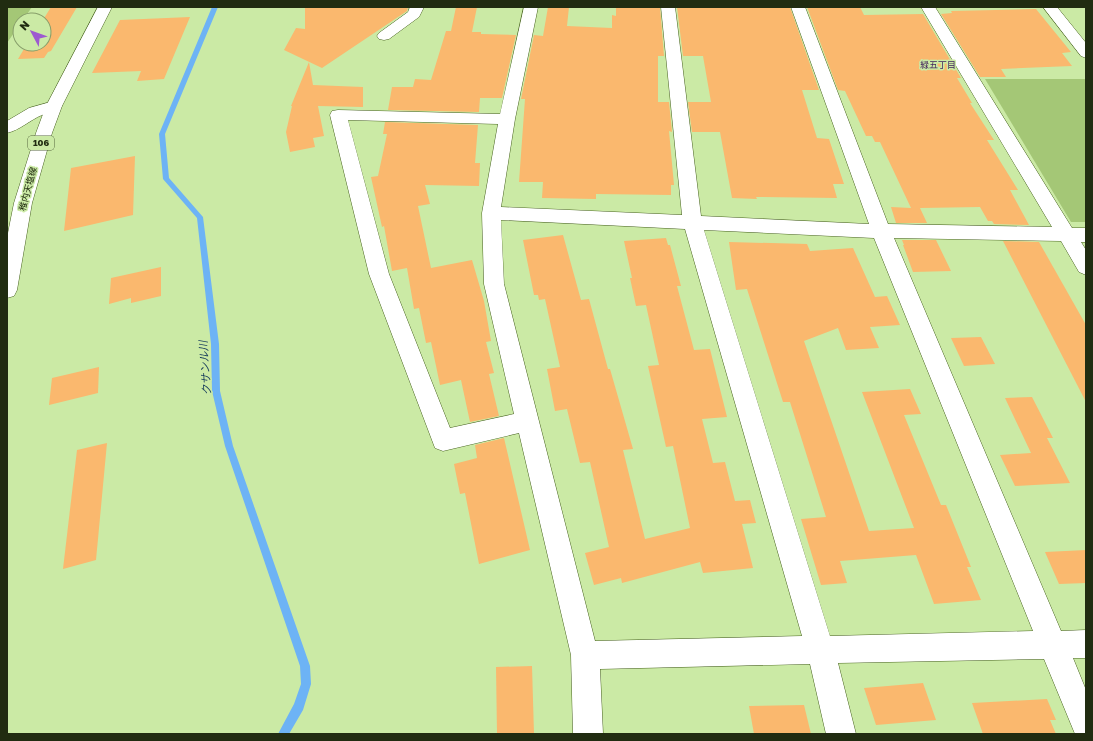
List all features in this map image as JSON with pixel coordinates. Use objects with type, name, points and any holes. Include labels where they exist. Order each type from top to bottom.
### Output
[{"type":"street","name":"稚内天塩線","points":[[7,290],[23,203],[54,106],[105,7]]},
{"type":"street","points":[[384,36],[414,14],[417,7]]},
{"type":"street","points":[[531,7],[507,119],[491,213],[494,284],[585,655],[588,734]]},
{"type":"street","points":[[668,7],[692,222],[820,649],[841,734]]},
{"type":"street","points":[[798,7],[881,231],[1086,725]]},
{"type":"street","points":[[928,7],[1086,266]]},
{"type":"street","points":[[1050,7],[1086,53]]},
{"type":"street","points":[[7,128],[35,112],[54,106]]},
{"type":"street","points":[[507,119],[338,115],[379,274],[443,440],[528,421]]},
{"type":"street","points":[[491,213],[881,231],[1086,235]]},
{"type":"street","points":[[585,655],[1086,644]]},
{"type":"green space","points":[[7,7],[32,7],[29,12],[12,12],[12,36],[7,43]]},
{"type":"green space","points":[[985,79],[1086,79],[1086,222],[1071,222]]},
{"type":"building","points":[[51,7],[77,7],[52,49],[52,12],[48,12]]},
{"type":"building","points":[[305,7],[408,7],[407,11],[322,68],[284,50],[296,28],[305,29]]},
{"type":"building","points":[[456,7],[477,7],[472,32],[481,32],[481,34],[516,35],[502,98],[480,98],[479,112],[388,110],[392,87],[413,87],[415,79],[431,80],[446,31],[451,31]]},
{"type":"building","points":[[548,7],[569,7],[567,26],[612,28],[612,15],[616,16],[616,7],[660,7],[664,56],[658,56],[658,102],[669,102],[672,132],[669,131],[674,185],[671,185],[671,195],[596,194],[596,199],[542,198],[543,182],[519,182],[525,99],[521,99],[534,35],[543,36]]},
{"type":"building","points":[[677,7],[790,7],[819,90],[802,90],[817,138],[829,139],[844,184],[833,184],[837,198],[732,198],[720,132],[692,132],[688,102],[711,102],[703,56],[683,56]]},
{"type":"building","points":[[807,7],[860,7],[864,15],[923,14],[961,78],[957,78],[972,103],[970,103],[994,140],[987,140],[1018,190],[1010,190],[1029,225],[994,224],[992,221],[988,221],[980,207],[920,208],[927,223],[896,223],[891,207],[911,208],[880,142],[875,142],[872,136],[866,136],[845,91],[838,90]]},
{"type":"building","points":[[1036,9],[1071,52],[1062,53],[1072,66],[1001,69],[1006,77],[980,77],[941,14],[952,13],[951,11]]},
{"type":"building","points":[[190,17],[164,79],[137,81],[141,71],[92,73],[120,20]]},
{"type":"building","points":[[22,52],[48,52],[44,58],[18,59]]},
{"type":"building","points":[[309,62],[313,85],[363,87],[363,107],[318,106],[324,136],[313,138],[315,147],[290,152],[286,132],[291,106]]},
{"type":"building","points":[[385,122],[478,125],[475,163],[480,163],[479,186],[425,185],[430,204],[418,206],[431,268],[472,260],[484,301],[491,341],[486,342],[494,373],[489,374],[499,416],[470,422],[461,380],[440,385],[431,342],[426,343],[419,308],[414,309],[407,268],[392,271],[384,226],[382,227],[371,177],[378,176],[387,134],[383,134]]},
{"type":"building","points":[[135,156],[133,215],[64,231],[71,168]]},
{"type":"building","points":[[563,235],[581,300],[589,299],[608,369],[610,369],[633,449],[623,450],[645,539],[690,528],[673,446],[666,447],[648,366],[659,365],[646,305],[636,306],[624,241],[666,238],[668,245],[670,245],[681,286],[677,286],[694,350],[710,349],[727,417],[702,419],[713,463],[725,462],[735,501],[750,500],[756,523],[742,524],[753,568],[703,573],[700,562],[622,583],[621,578],[594,585],[585,553],[609,547],[590,462],[580,463],[567,409],[555,411],[547,369],[560,367],[545,299],[539,300],[538,295],[534,295],[523,240]]},
{"type":"building","points":[[902,240],[936,240],[951,271],[913,272]]},
{"type":"building","points":[[1003,241],[1039,242],[1086,325],[1086,402]]},
{"type":"building","points":[[729,242],[807,244],[810,251],[853,248],[875,297],[887,296],[900,325],[870,327],[879,348],[846,350],[838,328],[804,341],[869,531],[914,528],[862,392],[910,389],[921,414],[904,415],[941,505],[946,505],[971,567],[967,567],[981,600],[934,604],[916,555],[840,561],[847,583],[821,585],[801,519],[826,517],[790,402],[783,402],[747,289],[736,290]]},
{"type":"building","points":[[161,267],[161,296],[131,303],[131,298],[109,304],[111,278]]},
{"type":"building","points":[[981,337],[995,364],[964,366],[951,338]]},
{"type":"building","points":[[99,367],[98,393],[49,405],[52,378]]},
{"type":"building","points":[[1032,397],[1053,438],[1047,438],[1070,483],[1015,486],[1000,455],[1031,453],[1005,398]]},
{"type":"building","points":[[504,438],[530,550],[479,564],[465,493],[460,494],[454,464],[477,458],[475,445]]},
{"type":"building","points":[[107,443],[96,560],[63,569],[77,450]]},
{"type":"building","points":[[1086,550],[1086,583],[1059,584],[1045,552]]},
{"type":"building","points":[[532,666],[534,734],[497,734],[496,667]]},
{"type":"building","points":[[923,683],[936,720],[876,725],[864,688]]},
{"type":"building","points":[[1047,699],[1056,720],[1050,720],[1056,734],[983,734],[972,703]]},
{"type":"building","points":[[804,705],[811,734],[754,734],[749,706]]},
{"type":"waterway","name":"クサンル川","points":[[215,7],[162,134],[166,179],[200,217],[215,344],[216,391],[229,446],[305,666],[306,684],[299,706],[283,734]]},
{"type":"district","name":"緑五丁目","points":[[938,65]]}]
